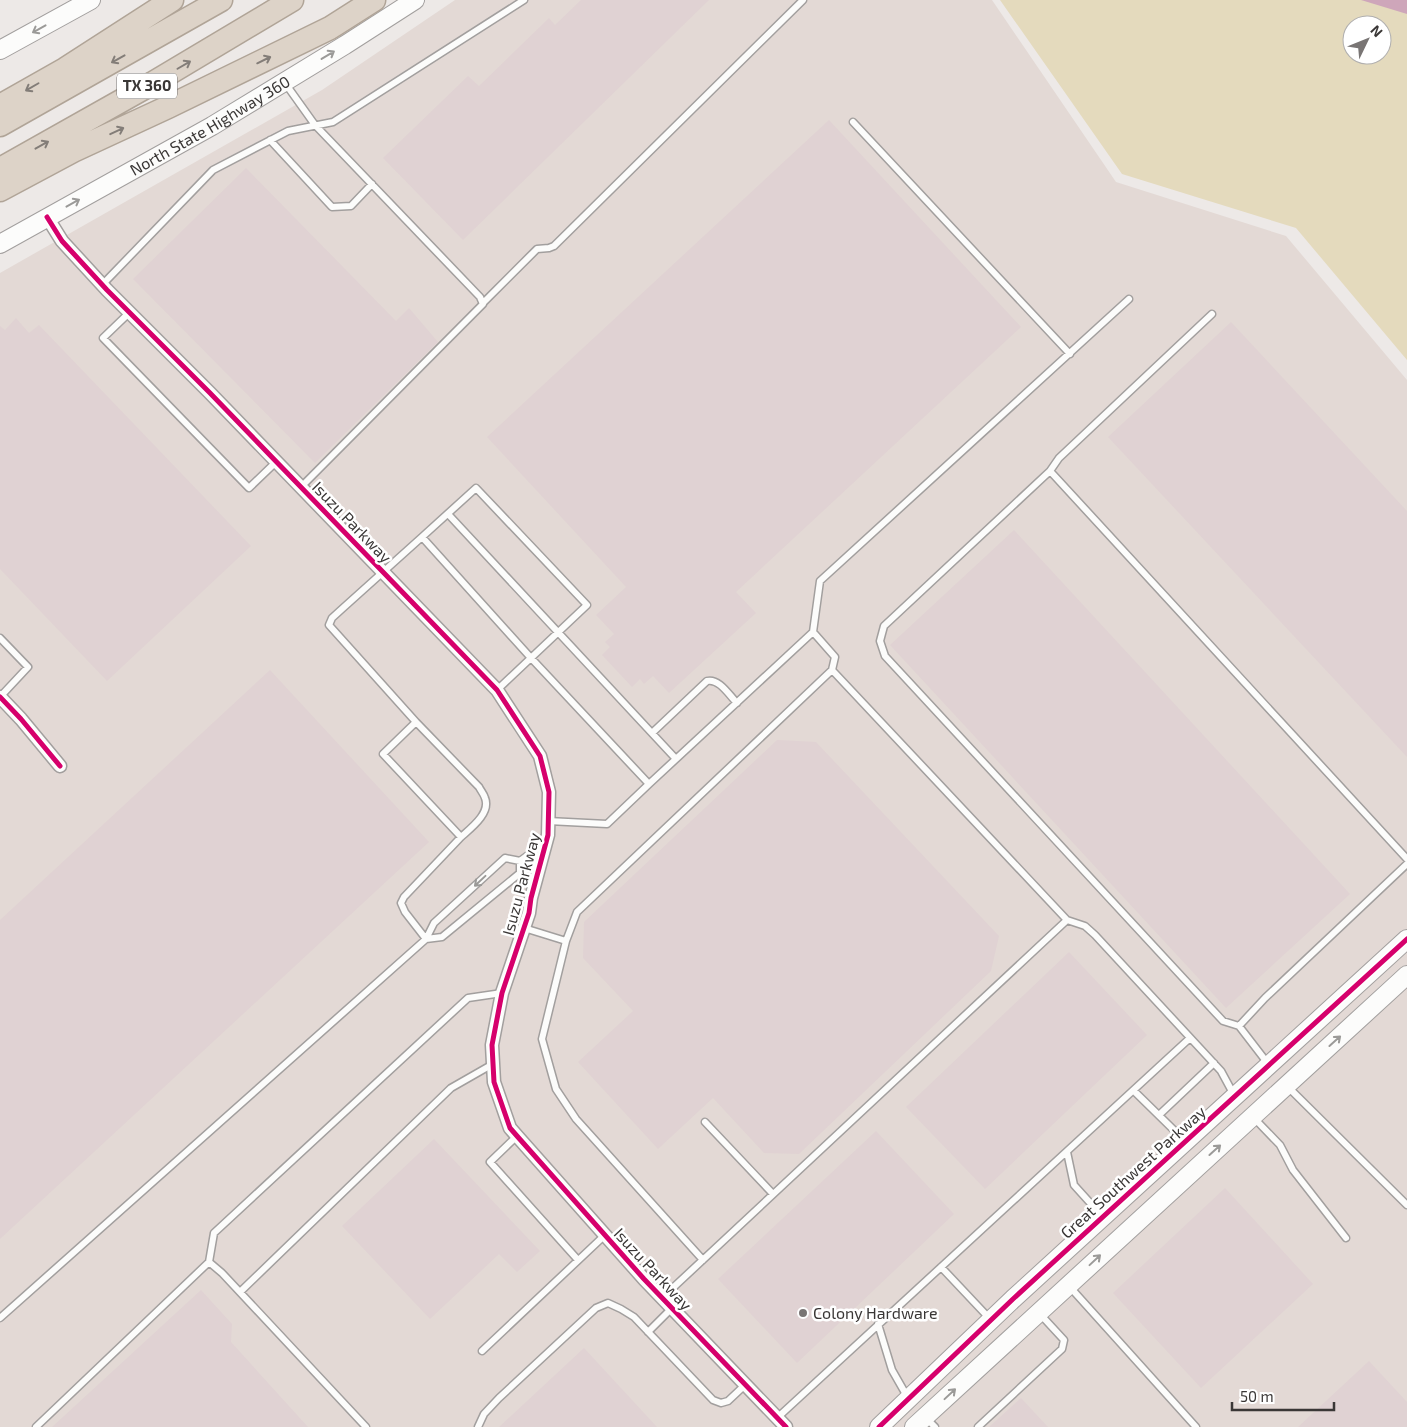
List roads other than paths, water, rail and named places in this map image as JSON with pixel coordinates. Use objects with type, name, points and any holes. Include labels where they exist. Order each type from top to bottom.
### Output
[{"type":"highway","points":[[0,106],[65,68],[172,0]]},
{"type":"highway","name":"TX 360","points":[[0,125],[221,0]]},
{"type":"highway","name":"TX 360","points":[[0,168],[162,78],[292,0]]},
{"type":"highway","points":[[0,190],[73,151],[330,28],[374,0]]},
{"type":"street","points":[[0,50],[91,0]]},
{"type":"street","name":"North State Highway 360","points":[[0,244],[160,156],[285,82],[415,0]]},
{"type":"street","name":"Isuzu Parkway","points":[[47,218],[62,241],[102,285],[497,690],[540,756],[549,792],[546,842],[524,928],[502,993],[492,1045],[494,1082],[510,1128],[662,1298],[782,1422]]},
{"type":"street","points":[[0,697],[60,766]]},
{"type":"street","name":"Great Southwest Parkway","points":[[879,1427],[990,1320],[1407,939]]},
{"type":"street","points":[[909,1399],[925,1424],[1038,1312],[1407,974]]},
{"type":"street","points":[[1269,1065],[1286,1085]]},
{"type":"street","points":[[1235,1096],[1252,1116]]},
{"type":"street","points":[[1103,1216],[1121,1236]]},
{"type":"lane","points":[[102,285],[213,170],[288,131],[333,122],[524,0]]},
{"type":"lane","points":[[300,487],[537,249],[554,246],[803,0]]},
{"type":"lane","points":[[285,82],[315,125],[480,297],[483,303]]},
{"type":"lane","points":[[853,122],[1070,354]]},
{"type":"lane","points":[[270,140],[332,207],[351,206],[372,184]]},
{"type":"lane","points":[[548,822],[607,824],[813,632],[820,581],[1129,299]]},
{"type":"lane","points":[[130,312],[103,338],[149,387],[249,488],[276,462]]},
{"type":"lane","points":[[1212,314],[1059,458],[1050,471],[884,626],[880,641],[885,656],[1223,1022],[1238,1026],[1269,1065]]},
{"type":"lane","points":[[1050,471],[1407,858]]},
{"type":"lane","points":[[426,939],[405,912],[401,903],[404,897],[483,816],[486,798],[479,787],[416,722],[328,625],[332,618],[476,488],[587,605],[497,690]]},
{"type":"lane","points":[[448,514],[676,759]]},
{"type":"lane","points":[[422,537],[531,658],[649,784]]},
{"type":"lane","points":[[703,1260],[576,1119],[556,1089],[542,1039],[566,942],[577,912],[832,670],[835,658],[813,632]]},
{"type":"lane","points":[[0,638],[28,667],[0,697]]},
{"type":"lane","points":[[832,670],[1067,920],[1086,926],[1095,935],[1221,1071],[1235,1096]]},
{"type":"lane","points":[[652,733],[707,681],[718,682],[736,703]]},
{"type":"lane","points":[[416,722],[382,754],[461,837]]},
{"type":"lane","points":[[0,1318],[426,939],[434,923],[505,858],[520,860],[546,842]]},
{"type":"lane","points":[[426,939],[442,937],[520,873],[520,860]]},
{"type":"lane","points":[[1238,1026],[1265,998],[1407,864]]},
{"type":"lane","points":[[662,1298],[1067,920]]},
{"type":"lane","points":[[524,928],[566,942]]},
{"type":"lane","points":[[36,1427],[209,1262],[214,1233],[468,998],[502,993]]},
{"type":"lane","points":[[782,1422],[878,1324],[1190,1038]]},
{"type":"lane","points":[[1159,1115],[1214,1063]]},
{"type":"lane","points":[[240,1292],[451,1088],[493,1064]]},
{"type":"lane","points":[[1286,1085],[1407,1205]]},
{"type":"lane","points":[[1134,1091],[1185,1141]]},
{"type":"lane","points":[[1252,1116],[1280,1145],[1293,1170],[1346,1238]]},
{"type":"lane","points":[[705,1122],[773,1194]]},
{"type":"lane","points":[[517,1136],[490,1162],[578,1260]]},
{"type":"lane","points":[[1066,1152],[1074,1185],[1103,1216]]},
{"type":"lane","points":[[482,1351],[604,1235]]},
{"type":"lane","points":[[209,1262],[222,1273],[366,1427]]},
{"type":"lane","points":[[941,1267],[990,1320]]},
{"type":"lane","points":[[1068,1285],[1196,1427]]},
{"type":"lane","points":[[478,1427],[484,1414],[500,1398],[596,1308],[608,1303],[621,1308],[634,1317],[713,1400],[721,1403],[728,1401],[745,1385]]},
{"type":"lane","points":[[648,1332],[672,1308]]},
{"type":"lane","points":[[978,1427],[1062,1349],[1064,1340],[1038,1312]]},
{"type":"lane","points":[[878,1324],[892,1370],[909,1399]]},
{"type":"place","name":"Colony Hardware","points":[[803,1313]]}]
